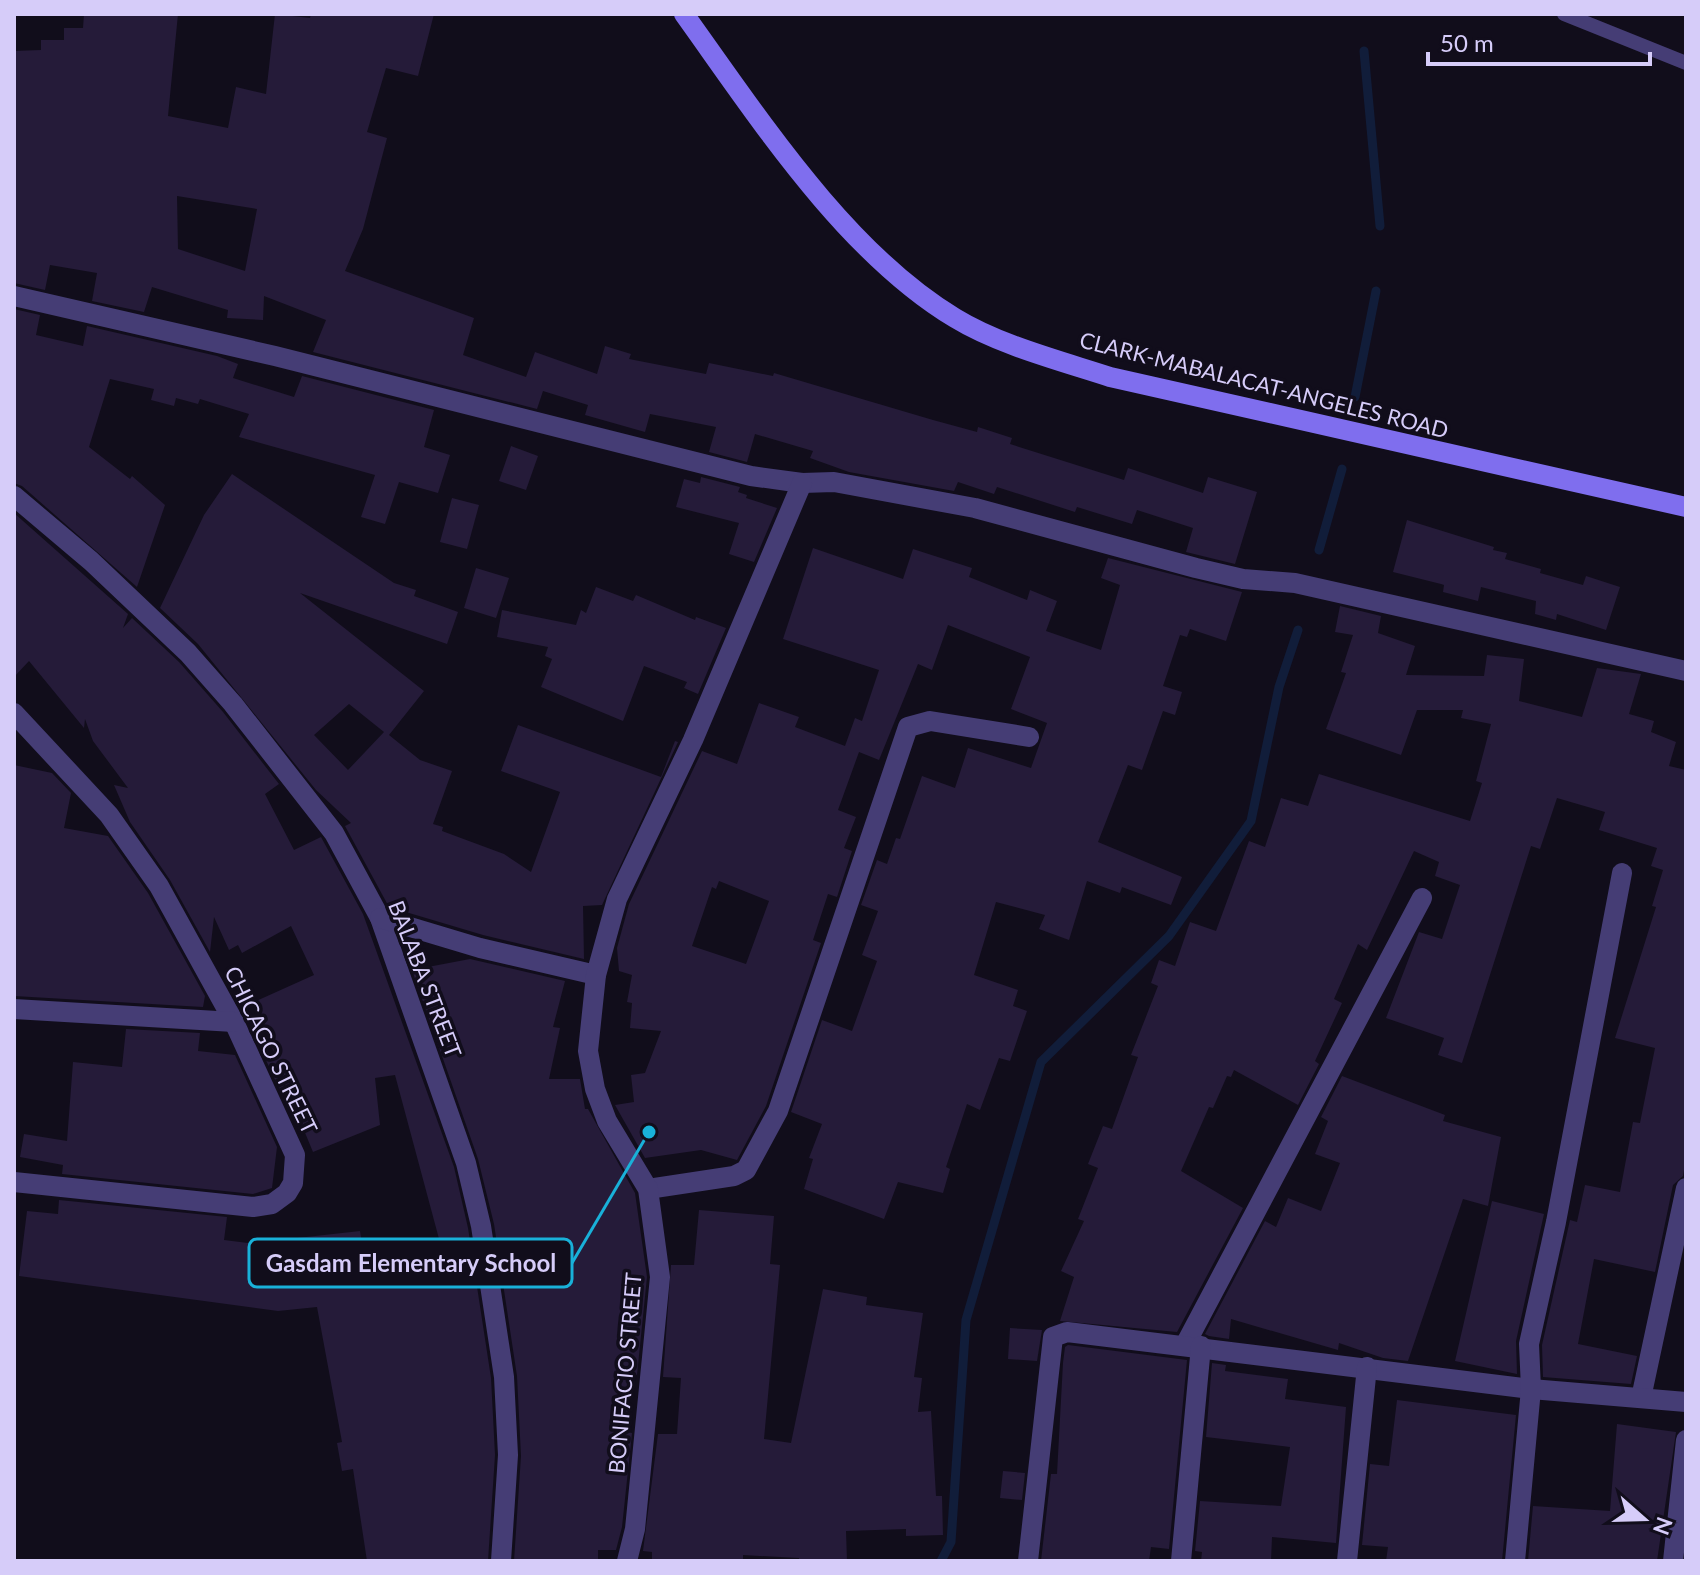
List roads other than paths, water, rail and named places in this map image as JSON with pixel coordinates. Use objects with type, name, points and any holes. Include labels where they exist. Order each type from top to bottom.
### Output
[{"type":"main road","name":"CLARK-MABALACAT-ANGELES ROAD","points":[[684,14],[828,206],[884,263],[956,319],[1035,352],[1110,377],[1686,507]]},
{"type":"street","points":[[14,296],[275,356],[751,476],[802,483],[834,482],[975,508],[1243,579],[1295,583],[1686,671]]},
{"type":"street","points":[[802,483],[693,740],[617,899],[596,975],[588,1051],[595,1089],[607,1121],[648,1189],[734,1176],[746,1170],[757,1153],[778,1111],[908,727],[930,721],[1029,737]]},
{"type":"street","name":"BALABA STREET","points":[[14,496],[91,561],[188,653],[233,704],[334,833],[380,918],[466,1163],[481,1226],[504,1377],[508,1455],[501,1561]]},
{"type":"street","name":"CHICAGO STREET","points":[[14,713],[109,815],[159,886],[234,1022],[295,1155],[293,1183],[280,1199],[253,1207],[14,1182]]},
{"type":"street","points":[[1515,1561],[1531,1389],[1529,1344],[1556,1222],[1622,873]]},
{"type":"street","points":[[1181,1561],[1193,1346],[1422,898]]},
{"type":"street","points":[[380,918],[480,948],[596,975]]},
{"type":"street","points":[[14,1009],[234,1022]]},
{"type":"street","points":[[1641,1398],[1686,1188]]},
{"type":"street","name":"BONIFACIO STREET","points":[[627,1561],[635,1529],[660,1277],[648,1189]]},
{"type":"street","points":[[1028,1561],[1053,1337],[1067,1332],[1531,1389],[1686,1402]]},
{"type":"street","points":[[1347,1561],[1367,1367]]},
{"type":"street","points":[[1673,1561],[1686,1440]]},
{"type":"lane","points":[[1564,14],[1686,63]]},
{"type":"waterway","points":[[1364,51],[1380,226]]},
{"type":"waterway","points":[[1355,397],[1376,291]]},
{"type":"waterway","points":[[1319,550],[1342,469]]},
{"type":"waterway","points":[[941,1561],[951,1542],[966,1320],[1041,1062],[1169,936],[1251,821],[1279,687],[1298,630]]},
{"type":"place","name":"Gasdam Elementary School","points":[[649,1132]]}]
